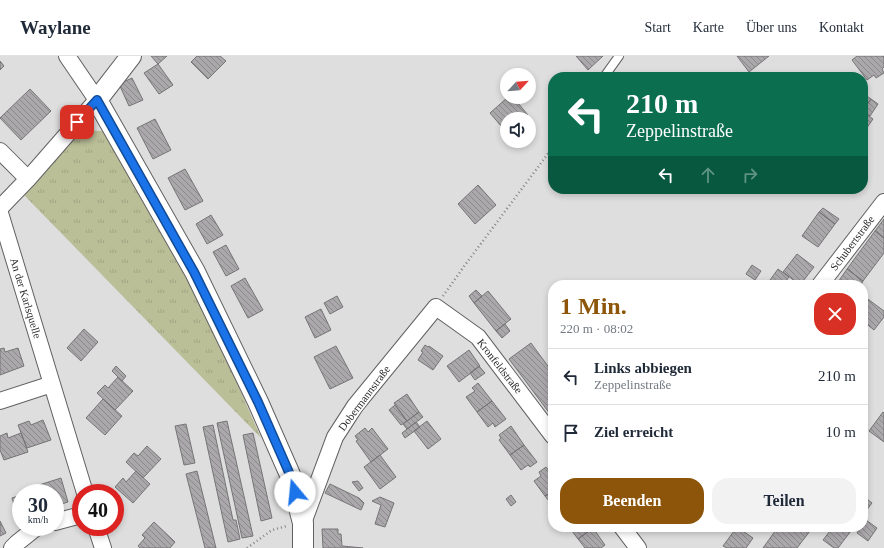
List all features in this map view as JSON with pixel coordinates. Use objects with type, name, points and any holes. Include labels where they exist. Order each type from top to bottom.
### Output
[{"type":"street","points":[[67,56],[97,100],[194,272],[258,402],[291,477],[303,523],[303,548]]},
{"type":"street","points":[[0,208],[28,179],[97,100],[131,56]]},
{"type":"street","points":[[0,151],[28,179]]},
{"type":"street","name":"Schubertstraße","points":[[824,280],[884,202]]},
{"type":"street","name":"An der Karlsquelle","points":[[0,213],[82,484]]},
{"type":"street","name":"Dobermannstraße","points":[[303,523],[335,437],[355,406],[436,307]]},
{"type":"street","name":"Kronfeldstraße","points":[[436,307],[478,337],[548,429]]},
{"type":"street","points":[[0,402],[52,384]]},
{"type":"street","points":[[626,532],[638,548]]},
{"type":"street","points":[[12,548],[26,536]]},
{"type":"street","points":[[99,536],[102,548]]},
{"type":"lane","points":[[608,72],[619,56]]},
{"type":"path","points":[[436,307],[548,154]]},
{"type":"path","points":[[247,548],[272,530],[303,523]]},
{"type":"green space","points":[[78,130],[103,131],[203,306],[261,438],[24,195]]},
{"type":"building","points":[[151,56],[167,56],[158,64]]},
{"type":"building","points":[[197,56],[220,56],[226,61],[208,79],[191,62]]},
{"type":"building","points":[[576,56],[603,56],[588,70]]},
{"type":"building","points":[[737,56],[769,56],[749,72]]},
{"type":"building","points":[[857,56],[884,56],[884,67],[882,69],[884,73],[876,78],[874,75],[868,79],[868,72],[861,72],[852,60]]},
{"type":"building","points":[[0,61],[4,66],[0,70]]},
{"type":"building","points":[[158,64],[173,85],[159,94],[144,73]]},
{"type":"building","points":[[132,78],[143,100],[129,106],[119,84]]},
{"type":"building","points":[[30,89],[51,111],[21,140],[0,118]]},
{"type":"building","points":[[871,99],[878,104],[870,116],[868,115],[868,103]]},
{"type":"building","points":[[500,104],[519,104],[526,112],[500,112],[500,125],[490,113]]},
{"type":"building","points":[[868,116],[873,119],[868,126]]},
{"type":"building","points":[[155,119],[171,150],[153,159],[137,128]]},
{"type":"building","points":[[185,169],[203,201],[185,210],[168,178]]},
{"type":"building","points":[[478,185],[496,205],[475,224],[458,204]]},
{"type":"building","points":[[823,208],[839,219],[835,224],[819,212]]},
{"type":"building","points":[[819,212],[835,224],[818,247],[802,236]]},
{"type":"building","points":[[211,215],[223,235],[207,244],[196,224]]},
{"type":"building","points":[[884,219],[884,238],[875,231]]},
{"type":"building","points":[[875,231],[884,238],[884,253],[864,280],[847,269]]},
{"type":"building","points":[[226,245],[239,269],[226,276],[213,252]]},
{"type":"building","points":[[797,254],[814,267],[804,280],[793,280],[783,272]]},
{"type":"building","points":[[752,265],[761,271],[755,280],[746,274]]},
{"type":"building","points":[[778,269],[789,277],[787,280],[770,280]]},
{"type":"building","points":[[847,269],[862,280],[839,280]]},
{"type":"building","points":[[245,278],[263,310],[248,318],[231,286]]},
{"type":"building","points":[[476,290],[482,296],[474,303],[469,296]]},
{"type":"building","points":[[488,291],[511,319],[496,331],[474,303]]},
{"type":"building","points":[[337,296],[343,307],[330,314],[324,303]]},
{"type":"building","points":[[868,299],[884,311],[884,317],[874,330],[868,325]]},
{"type":"building","points":[[321,309],[331,330],[315,338],[305,317]]},
{"type":"building","points":[[505,324],[510,331],[502,338],[496,331]]},
{"type":"building","points":[[84,329],[98,342],[81,361],[67,348]]},
{"type":"building","points":[[531,343],[548,366],[548,411],[509,359]]},
{"type":"building","points":[[425,345],[428,347],[429,346],[443,356],[433,370],[418,360]]},
{"type":"building","points":[[336,346],[353,378],[330,389],[314,357]]},
{"type":"building","points":[[4,348],[5,352],[18,348],[24,366],[0,375],[0,349]]},
{"type":"building","points":[[469,350],[480,366],[459,382],[447,366]]},
{"type":"building","points":[[116,366],[126,376],[122,381],[112,371]]},
{"type":"building","points":[[479,366],[485,373],[475,380],[470,373]]},
{"type":"building","points":[[118,377],[133,391],[115,410],[97,393],[105,385],[108,388]]},
{"type":"building","points":[[478,383],[492,401],[477,412],[466,397],[475,391],[472,388]]},
{"type":"building","points":[[407,394],[419,412],[407,421],[394,403]]},
{"type":"building","points":[[103,399],[122,416],[105,435],[86,418]]},
{"type":"building","points":[[492,401],[506,419],[495,427],[493,423],[488,427],[477,412]]},
{"type":"building","points":[[395,405],[407,421],[401,425],[389,410]]},
{"type":"building","points":[[419,412],[423,417],[407,429],[403,424]]},
{"type":"building","points":[[883,412],[884,413],[884,442],[869,431]]},
{"type":"building","points":[[43,420],[51,440],[27,448],[18,425],[29,421],[31,425]]},
{"type":"building","points":[[227,421],[253,536],[242,538],[217,423]]},
{"type":"building","points":[[427,421],[441,439],[428,449],[414,431]]},
{"type":"building","points":[[416,422],[420,427],[405,438],[402,433]]},
{"type":"building","points":[[186,424],[195,463],[184,465],[175,426]]},
{"type":"building","points":[[213,425],[233,520],[236,520],[240,539],[228,542],[203,427]]},
{"type":"building","points":[[511,426],[524,445],[510,455],[499,440],[501,438],[499,435]]},
{"type":"building","points":[[365,428],[368,432],[372,428],[388,449],[371,462],[356,441],[358,440],[355,436]]},
{"type":"building","points":[[7,433],[8,438],[21,433],[28,452],[4,460],[0,450],[0,436]]},
{"type":"building","points":[[253,433],[272,518],[261,521],[243,435]]},
{"type":"building","points":[[524,445],[537,462],[530,467],[528,465],[521,470],[510,455]]},
{"type":"building","points":[[147,446],[161,459],[143,478],[126,462],[134,453],[138,456]]},
{"type":"building","points":[[380,455],[396,477],[380,489],[364,467]]},
{"type":"building","points":[[546,467],[548,470],[548,494],[545,496],[534,481],[541,476],[539,472]]},
{"type":"building","points":[[136,471],[150,484],[133,503],[124,495],[124,484],[118,484],[123,478],[126,482]]},
{"type":"building","points":[[197,471],[216,548],[205,548],[186,474]]},
{"type":"building","points":[[61,478],[63,484],[42,484]]},
{"type":"building","points":[[358,481],[363,488],[359,491],[352,482]]},
{"type":"building","points":[[330,484],[359,498],[364,503],[361,510],[325,493]]},
{"type":"building","points":[[64,488],[68,502],[64,503]]},
{"type":"building","points":[[511,495],[516,502],[511,506],[506,499]]},
{"type":"building","points":[[380,497],[394,503],[385,527],[375,524],[381,505],[372,501]]},
{"type":"building","points":[[868,500],[872,503],[868,508]]},
{"type":"building","points":[[0,521],[6,533],[0,536]]},
{"type":"building","points":[[868,521],[877,528],[868,541],[857,533],[868,532]]},
{"type":"building","points":[[154,522],[175,542],[170,548],[140,548],[138,546],[145,538],[142,535]]},
{"type":"building","points":[[322,529],[338,529],[338,534],[341,534],[342,546],[363,548],[323,548]]},
{"type":"building","points":[[573,532],[588,532],[578,539]]},
{"type":"building","points":[[588,532],[596,532],[605,545],[601,548],[585,548],[578,539]]},
{"type":"building","points":[[733,532],[744,532],[753,538],[746,548],[727,548],[723,546]]},
{"type":"building","points":[[774,532],[809,532],[797,548],[763,548]]},
{"type":"building","points":[[829,532],[850,532],[838,548],[834,548],[823,540]]},
{"type":"route","points":[[77,122],[97,100],[194,272],[258,402],[291,477],[295,492]]}]
